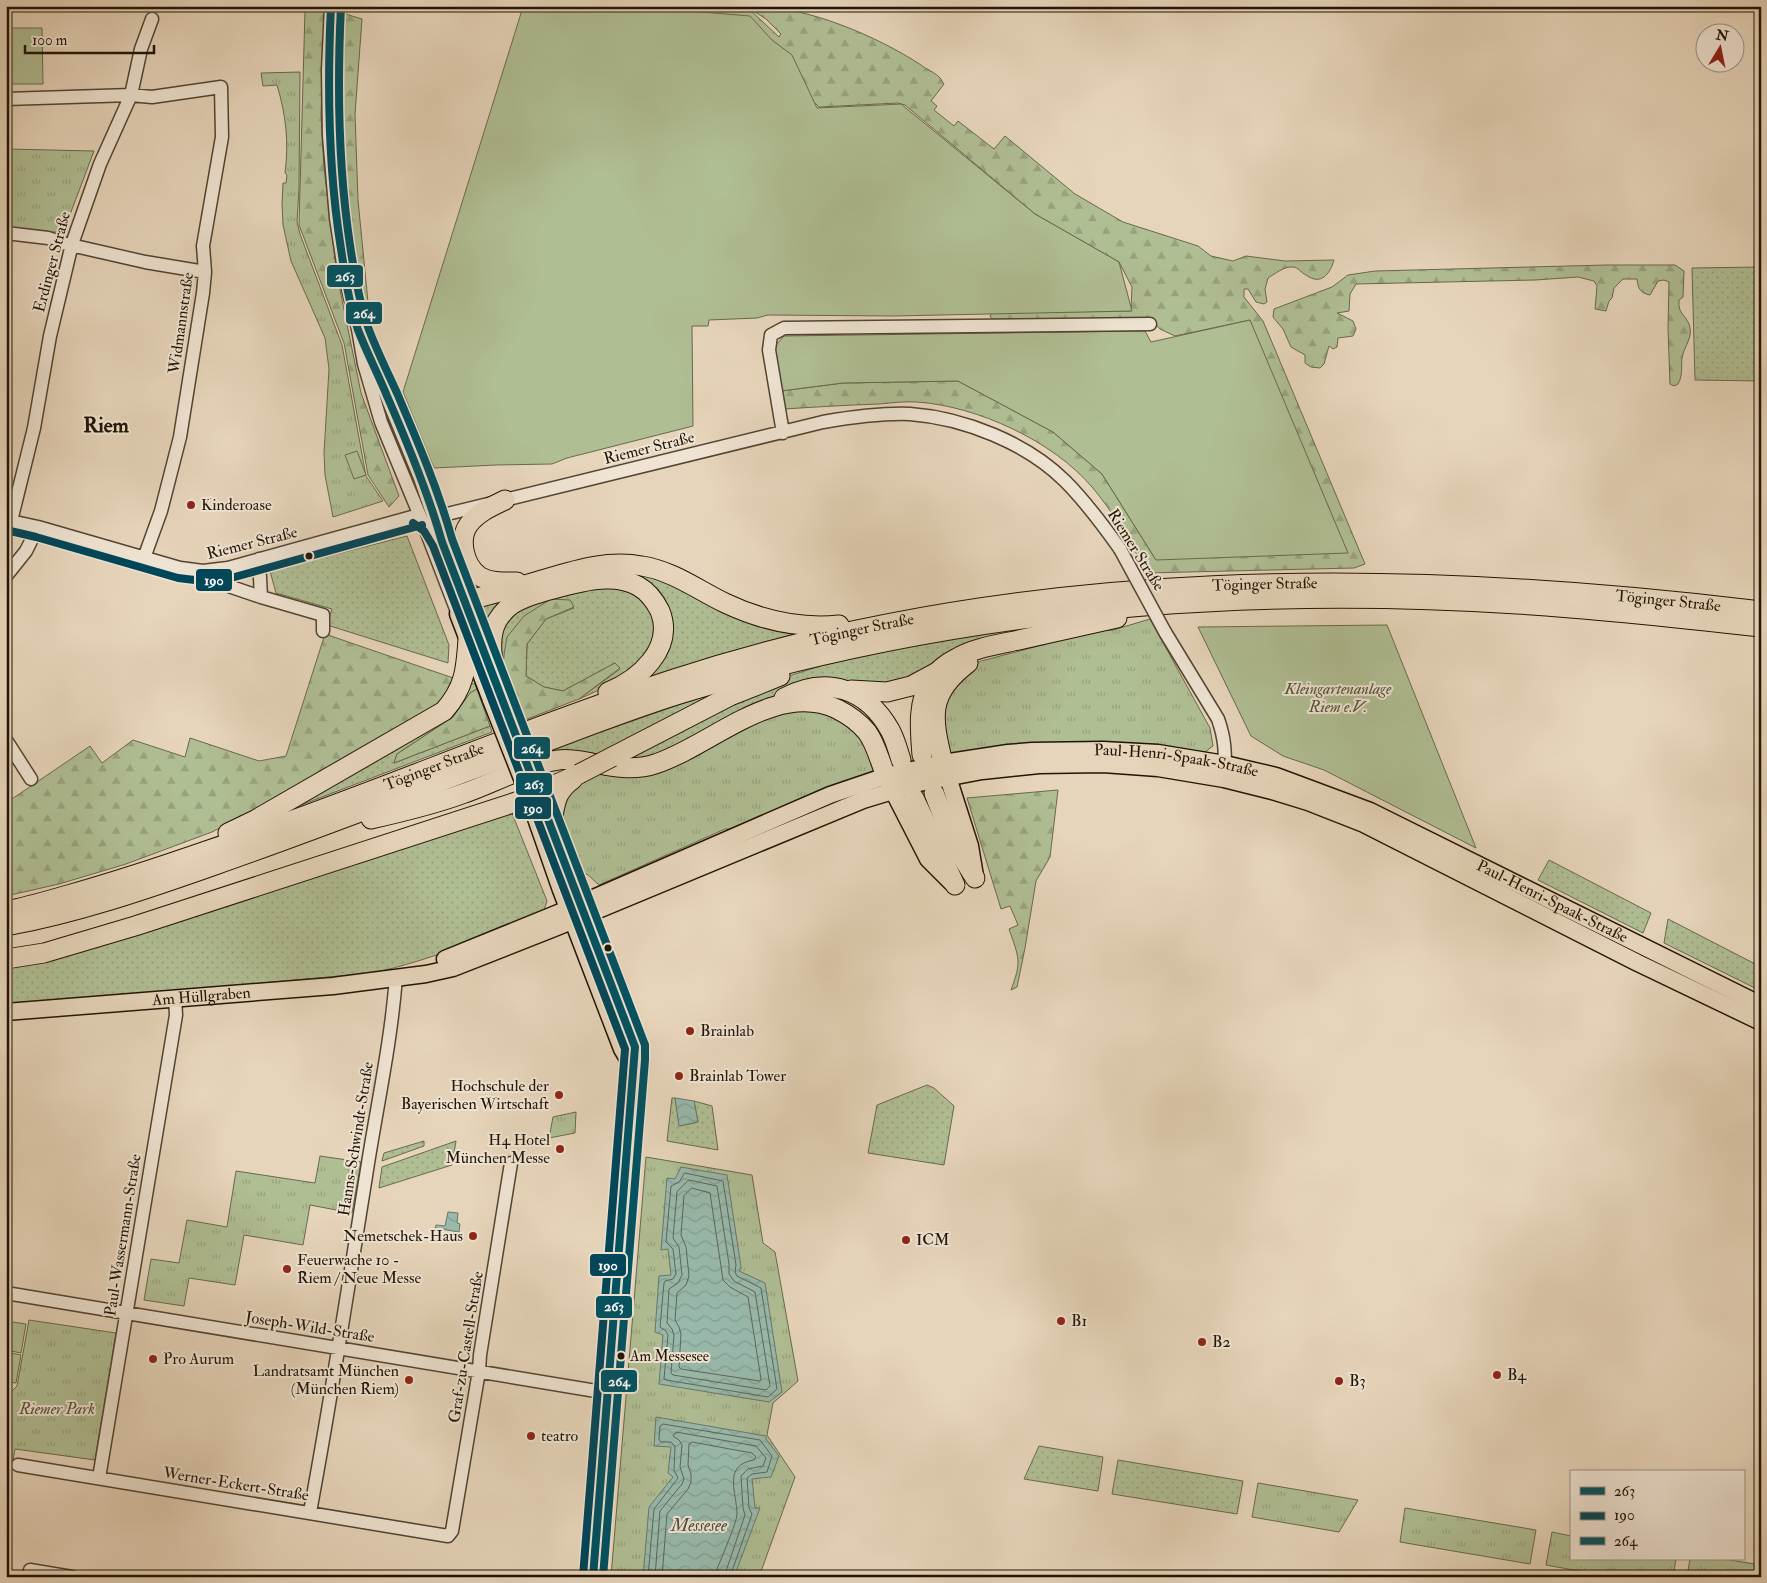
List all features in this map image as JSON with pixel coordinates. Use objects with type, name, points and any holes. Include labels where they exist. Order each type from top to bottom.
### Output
[{"type":"highway","points":[[505,500],[485,510],[468,525],[465,532],[464,545],[468,561],[479,576],[490,580],[536,582]]},
{"type":"highway","points":[[462,608],[536,582],[589,567],[623,564],[642,566],[669,574],[725,603],[762,618],[799,626],[832,626],[862,622],[895,623]]},
{"type":"highway","points":[[494,677],[492,642],[494,628],[504,611],[516,602],[535,594],[599,579],[624,580],[637,585],[655,602],[662,620],[663,633],[654,657],[644,669],[625,683],[582,703],[564,717]]},
{"type":"highway","name":"Töginger Straße","points":[[6,911],[115,882],[279,826],[564,717],[675,678],[816,639],[981,608],[1126,591],[1218,584],[1390,583],[1513,588],[1643,598],[1761,611]]},
{"type":"highway","name":"Töginger Straße","points":[[6,926],[98,903],[182,877],[311,832],[452,777],[680,694],[829,653],[916,634],[1004,620],[1103,609],[1185,602],[1322,599],[1482,602],[1681,618],[1761,628]]},
{"type":"highway","points":[[311,832],[424,806],[462,794],[545,762],[561,760],[616,768],[636,768],[655,764],[790,695],[804,690],[827,687],[886,692],[911,686],[938,672],[958,657],[998,645],[1185,602]]},
{"type":"highway","points":[[115,882],[128,870],[210,842],[256,820],[444,711],[454,699],[465,674],[468,639]]},
{"type":"highway","points":[[945,770],[935,730],[936,711],[941,692],[952,675],[973,659],[998,645]]},
{"type":"highway","points":[[6,959],[44,953],[135,926],[516,802],[530,787],[579,774],[730,696],[803,667],[829,653]]},
{"type":"highway","points":[[922,755],[919,725],[921,710],[931,681],[938,672]]},
{"type":"highway","points":[[844,689],[859,696],[877,710],[891,732],[901,760]]},
{"type":"highway","points":[[757,713],[790,703],[809,702],[830,706],[856,719],[868,733],[890,784]]},
{"type":"highway","points":[[551,825],[556,799],[561,789],[579,774]]},
{"type":"highway","points":[[934,793],[954,844],[976,878]]},
{"type":"highway","points":[[914,798],[955,885]]},
{"type":"main road","points":[[462,608],[468,639],[497,698],[577,912]]},
{"type":"main road","points":[[494,677],[497,698]]},
{"type":"main road","name":"Paul-Henri-Spaak-Straße","points":[[781,825],[830,795],[890,784],[1032,751],[1102,750],[1158,753],[1224,771],[1272,791],[1308,802],[1364,824],[1761,1022]]},
{"type":"main road","points":[[945,770],[970,846],[976,878]]},
{"type":"main road","name":"Paul-Henri-Spaak-Straße","points":[[1224,771],[1276,776],[1370,810],[1761,1005]]},
{"type":"main road","points":[[890,784],[928,859],[955,885]]},
{"type":"main road","name":"Paul-Henri-Spaak-Straße","points":[[577,912],[781,825],[864,800],[890,784]]},
{"type":"main road","points":[[530,787],[551,825],[577,912],[622,1049],[634,1069],[593,1577]]},
{"type":"main road","points":[[864,800],[881,804],[906,816]]},
{"type":"main road","name":"Am Hüllgraben","points":[[6,1012],[333,986],[426,974],[453,968],[577,912]]},
{"type":"street","points":[[331,6],[328,103],[336,218],[345,277],[358,329],[364,364],[381,422],[419,515],[437,543]]},
{"type":"street","name":"Erdinger Straße","points":[[9,520],[34,428],[50,336],[72,244],[100,164],[131,95],[141,49],[152,19]]},
{"type":"street","name":"Widmannstraße","points":[[131,95],[152,97],[221,87],[222,137],[203,246],[205,272],[202,302],[180,437],[161,512],[144,558]]},
{"type":"street","points":[[6,99],[131,95]]},
{"type":"street","points":[[6,233],[48,238],[146,262],[205,272]]},
{"type":"street","points":[[783,432],[769,350],[771,335],[784,328],[1150,324]]},
{"type":"street","points":[[358,329],[397,419],[433,520],[437,543],[462,608],[494,677]]},
{"type":"street","points":[[374,366],[395,440],[421,506],[419,515]]},
{"type":"street","name":"Riemer Straße","points":[[433,520],[505,500],[783,432],[854,417],[912,414],[978,428],[1043,462],[1064,479],[1094,513],[1120,549],[1165,632],[1218,719],[1224,734],[1224,771]]},
{"type":"street","points":[[419,515],[433,520]]},
{"type":"street","name":"Riemer Straße","points":[[9,520],[180,568],[203,571],[228,568],[259,560],[419,515]]},
{"type":"street","points":[[6,576],[26,551],[38,527]]},
{"type":"street","points":[[259,560],[261,596]]},
{"type":"street","points":[[203,571],[208,579],[324,615],[322,631]]},
{"type":"street","points":[[6,740],[31,780]]},
{"type":"street","name":"Hanns-Schwindt-Straße","points":[[310,1512],[339,1348],[384,1066],[396,977]]},
{"type":"street","name":"Paul-Wassermann-Straße","points":[[99,1478],[176,1015],[175,998]]},
{"type":"street","name":"Graf-zu-Castell-Straße","points":[[448,1536],[452,1532],[511,1163]]},
{"type":"street","name":"Joseph-Wild-Straße","points":[[6,1293],[608,1393]]},
{"type":"street","name":"Werner-Eckert-Straße","points":[[18,1465],[448,1536]]},
{"type":"street","points":[[29,1577],[30,1570],[72,1577]]},
{"type":"green space","points":[[752,6],[795,11],[840,25],[884,44],[941,79],[944,84],[931,101],[937,106],[934,110],[954,126],[958,121],[994,149],[1005,136],[1075,194],[1123,222],[1198,246],[1211,256],[1233,261],[1246,256],[1285,261],[1334,260],[1330,270],[1320,279],[1311,278],[1293,267],[1277,272],[1268,278],[1265,289],[1267,302],[1264,304],[1256,302],[1248,289],[1244,289],[1244,297],[1263,321],[1365,564],[1354,568],[1147,573],[1122,528],[1092,487],[1076,470],[1057,455],[1012,429],[964,411],[917,402],[784,409],[781,391],[843,383],[958,381],[1053,432],[1102,474],[1156,560],[1250,320],[1175,336],[1160,329],[1151,319],[992,319],[990,316],[992,313],[1131,311],[1132,287],[1119,262],[1035,214],[905,105],[898,103],[819,107],[809,97],[694,14],[694,7],[749,9],[779,37],[781,34],[766,19],[752,10]]},
{"type":"green space","points":[[653,8],[750,16],[772,40],[792,55],[817,108],[901,104],[1035,214],[1119,262],[1132,311],[893,316],[768,315],[757,318],[709,320],[708,326],[692,326],[693,426],[567,458],[552,464],[434,468],[403,392],[522,10]]},
{"type":"green space","points":[[305,10],[325,11],[321,114],[324,167],[337,275],[361,393],[399,496],[389,507],[368,475],[344,343],[299,225]]},
{"type":"green space","points":[[339,12],[362,19],[355,114],[358,200],[368,302],[363,322],[345,238],[335,153],[334,85]]},
{"type":"green space","points":[[6,28],[42,28],[43,84],[6,84]]},
{"type":"green space","points":[[300,72],[297,222],[342,345],[366,476],[383,501],[333,517],[325,475],[324,453],[329,369],[325,338],[291,261],[283,225],[282,204],[283,183],[286,183],[287,175],[285,173],[287,139],[285,118],[277,85],[263,86],[261,73]]},
{"type":"green space","points":[[6,149],[94,151],[63,233],[6,227]]},
{"type":"green space","points":[[1675,265],[1684,271],[1683,297],[1679,300],[1679,305],[1680,311],[1689,324],[1690,337],[1683,354],[1678,384],[1674,386],[1670,384],[1669,282],[1664,280],[1658,281],[1650,295],[1640,290],[1637,279],[1623,279],[1614,288],[1606,311],[1595,309],[1597,286],[1594,281],[1578,277],[1535,280],[1356,284],[1350,294],[1349,311],[1337,313],[1353,321],[1356,329],[1353,336],[1338,338],[1337,347],[1333,349],[1329,346],[1324,364],[1320,368],[1311,367],[1305,363],[1305,355],[1291,347],[1283,329],[1273,317],[1274,309],[1332,287],[1348,275],[1375,271]]},
{"type":"green space","points":[[1761,267],[1761,381],[1695,380],[1692,268]]},
{"type":"green space","points":[[1250,320],[1348,553],[1156,560],[1102,474],[1053,432],[958,381],[843,383],[781,391],[775,346],[784,336],[1145,331],[1151,342]]},
{"type":"green space","points":[[357,451],[366,475],[354,479],[345,455]]},
{"type":"green space","points":[[407,536],[449,645],[448,663],[327,625],[332,609],[276,593],[270,571]]},
{"type":"green space","points":[[648,573],[808,630],[711,657],[639,681],[668,645],[646,582],[524,594],[487,648],[474,608],[590,574]]},
{"type":"green space","points":[[606,584],[645,597],[658,627],[645,661],[608,686],[579,699],[620,669],[615,663],[563,691],[544,687],[526,676],[527,644],[546,619],[574,608],[551,599],[501,673],[498,637],[504,620],[511,613],[521,606],[534,601],[557,596],[561,597],[571,590]]},
{"type":"green space","points":[[551,599],[570,600],[574,607],[546,619],[527,644],[526,676],[544,687],[563,691],[615,663],[620,668],[579,699],[522,721],[511,693],[508,693],[501,673],[507,637],[524,616]]},
{"type":"green space","points":[[1150,619],[1210,728],[1213,746],[1205,752],[953,756],[946,749],[941,712],[944,699],[969,667],[981,661],[1096,631],[1113,630]]},
{"type":"green space","points":[[1068,623],[934,667],[886,687],[830,681],[657,759],[618,761],[763,685],[826,664],[968,636]]},
{"type":"green space","name":"Kleingartenanlage Riem e.V.","points":[[1387,625],[1476,848],[1324,770],[1283,756],[1251,736],[1198,627]]},
{"type":"green space","points":[[325,634],[459,680],[437,707],[282,796],[212,832],[126,864],[59,884],[6,896],[6,803],[90,746],[102,763],[133,740],[185,757],[190,738],[259,761],[286,756]]},
{"type":"green space","points":[[467,683],[475,684],[477,689],[470,693],[453,717],[397,754],[394,763],[490,726],[492,732],[275,815]]},
{"type":"green space","points":[[744,684],[590,759],[535,755],[681,704]]},
{"type":"green space","points":[[477,689],[490,726],[394,763],[397,754],[453,717],[470,693]]},
{"type":"green space","points":[[799,707],[826,709],[853,725],[876,765],[872,776],[737,829],[725,829],[599,885],[587,874],[581,877],[577,858],[561,817],[567,790],[597,774],[620,776],[675,764],[768,718]]},
{"type":"green space","points":[[1058,790],[1050,857],[1036,881],[1017,987],[1011,990],[1017,972],[1018,959],[1009,929],[1018,925],[1010,906],[1001,909],[967,798]]},
{"type":"green space","points":[[512,813],[547,901],[543,913],[480,939],[416,962],[373,973],[6,1006],[6,968],[134,935],[234,904],[333,868]]},
{"type":"green space","points":[[1549,860],[1651,913],[1643,933],[1538,880]]},
{"type":"green space","points":[[1668,919],[1761,967],[1761,991],[1664,943]]},
{"type":"green space","points":[[927,1085],[934,1088],[954,1106],[944,1165],[868,1153],[877,1105]]},
{"type":"green space","points":[[672,1098],[675,1098],[680,1126],[698,1122],[694,1101],[712,1106],[718,1150],[667,1141]]},
{"type":"green space","points":[[576,1112],[575,1133],[549,1138],[553,1117]]},
{"type":"green space","points":[[424,1141],[424,1146],[382,1161],[384,1153]]},
{"type":"green space","points":[[456,1141],[452,1165],[379,1188],[382,1167]]},
{"type":"green space","points":[[320,1156],[361,1162],[352,1213],[310,1205],[303,1245],[244,1235],[235,1285],[189,1278],[184,1306],[144,1300],[151,1259],[179,1263],[187,1220],[227,1227],[236,1171],[315,1183]]},
{"type":"green space","points":[[646,1157],[752,1175],[763,1243],[775,1252],[798,1381],[773,1403],[767,1435],[795,1477],[759,1577],[611,1577]]},
{"type":"green space","name":"Riemer Park","points":[[29,1320],[116,1333],[95,1460],[15,1449],[6,1499],[6,1397],[17,1386]]},
{"type":"green space","points":[[6,1321],[26,1324],[21,1353],[6,1350]]},
{"type":"green space","points":[[6,1352],[21,1355],[16,1383],[6,1382]]},
{"type":"green space","points":[[1039,1446],[1103,1457],[1098,1491],[1024,1479]]},
{"type":"green space","points":[[1118,1460],[1243,1481],[1237,1514],[1112,1494]]},
{"type":"green space","points":[[1258,1483],[1358,1500],[1339,1532],[1252,1517]]},
{"type":"green space","points":[[1405,1508],[1536,1530],[1530,1564],[1400,1542]]},
{"type":"green space","points":[[1552,1532],[1570,1536],[1570,1560],[1676,1560],[1673,1577],[1612,1577],[1546,1565]]},
{"type":"green space","points":[[1690,1560],[1729,1560],[1755,1564],[1757,1577],[1687,1577]]},
{"type":"water","points":[[675,1098],[694,1101],[698,1122],[679,1126]]},
{"type":"water","points":[[681,1167],[727,1175],[741,1267],[739,1271],[765,1283],[782,1392],[769,1402],[659,1384],[663,1335],[655,1332],[659,1276],[671,1275],[668,1249],[661,1250],[667,1178],[675,1179]]},
{"type":"water","points":[[448,1212],[458,1213],[457,1223],[460,1224],[459,1232],[435,1228],[436,1225],[445,1226]]},
{"type":"water","name":"Messesee","points":[[656,1417],[766,1436],[766,1439],[779,1456],[771,1477],[752,1479],[755,1508],[760,1508],[734,1577],[643,1577],[649,1507],[673,1477],[668,1473],[671,1447],[654,1446]]},
{"type":"transit line","name":"263","points":[[331,6],[329,98],[333,188],[341,249],[355,320],[361,339],[417,468],[442,542],[635,1047],[593,1577]]},
{"type":"transit line","name":"264","points":[[341,6],[339,66],[341,156],[346,215],[359,297],[374,344],[427,465],[452,539],[645,1045],[603,1577]]},
{"type":"transit line","name":"190","points":[[413,523],[424,531],[433,546],[625,1049],[583,1576]]},
{"type":"transit line","name":"190","points":[[6,530],[178,578],[203,581],[231,578],[422,525]]},
{"type":"place","name":"Kinderoase","points":[[191,505]]},
{"type":"place","name":"Brainlab","points":[[690,1031]]},
{"type":"place","name":"Brainlab Tower","points":[[679,1076]]},
{"type":"place","name":"Hochschule der Bayerischen Wirtschaft","points":[[559,1095]]},
{"type":"place","name":"H4 Hotel München Messe","points":[[560,1149]]},
{"type":"place","name":"Nemetschek-Haus","points":[[473,1236]]},
{"type":"place","name":"ICM","points":[[906,1240]]},
{"type":"place","name":"Feuerwache 10 - Riem / Neue Messe","points":[[287,1269]]},
{"type":"place","name":"B1","points":[[1061,1321]]},
{"type":"place","name":"B2","points":[[1202,1342]]},
{"type":"place","name":"Am Messesee","points":[[621,1356]]},
{"type":"place","name":"Pro Aurum","points":[[153,1359]]},
{"type":"place","name":"B4","points":[[1497,1375]]},
{"type":"place","name":"Landratsamt München (München Riem)","points":[[409,1380]]},
{"type":"place","name":"B3","points":[[1339,1381]]},
{"type":"place","name":"teatro","points":[[531,1436]]},
{"type":"district","name":"Riem","points":[[106,425]]}]
